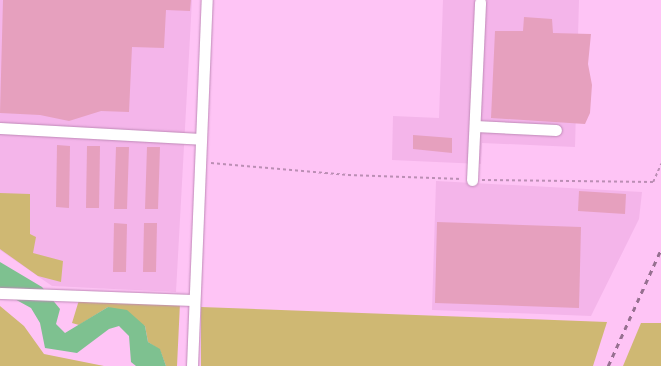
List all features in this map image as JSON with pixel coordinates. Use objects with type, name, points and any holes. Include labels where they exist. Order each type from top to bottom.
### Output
[{"type":"street","points":[[192,366],[207,0]]},
{"type":"street","points":[[472,180],[480,2]]},
{"type":"street","points":[[475,126],[556,130]]},
{"type":"street","points":[[0,128],[202,139]]},
{"type":"street","points":[[0,293],[194,300]]},
{"type":"path","points":[[201,161],[348,175],[472,180],[653,182],[661,164]]},
{"type":"shaded area","points":[[0,0],[192,0],[176,292],[52,286],[0,250]]},
{"type":"shaded area","points":[[443,0],[579,0],[575,147],[482,143],[481,164],[392,160],[393,116],[439,118]]},
{"type":"shaded area","points":[[436,181],[642,192],[639,219],[591,316],[432,310]]},
{"type":"shaded area","points":[[0,193],[30,194],[30,234],[36,237],[33,253],[63,261],[61,282],[38,276],[0,249]]},
{"type":"shaded area","points":[[0,262],[42,287],[60,309],[56,324],[65,333],[108,307],[127,310],[145,326],[148,342],[160,349],[166,366],[136,366],[131,362],[129,336],[119,326],[109,329],[77,353],[45,348],[40,323],[31,308],[0,291]]},
{"type":"shaded area","points":[[79,300],[180,303],[177,366],[166,366],[160,350],[148,342],[145,326],[108,307],[79,325],[72,323]]},
{"type":"shaded area","points":[[0,306],[24,326],[44,354],[104,366],[0,366]]},
{"type":"shaded area","points":[[201,307],[607,322],[593,366],[201,366]]},
{"type":"shaded area","points":[[641,323],[661,323],[661,366],[623,366]]},
{"type":"building","points":[[3,0],[191,0],[190,11],[166,10],[164,48],[132,47],[129,112],[101,111],[69,121],[40,115],[0,113]]},
{"type":"building","points":[[524,17],[552,19],[553,33],[591,34],[588,64],[592,85],[590,113],[585,124],[491,118],[495,31],[523,31]]},
{"type":"building","points":[[413,135],[452,138],[452,153],[413,149]]},
{"type":"building","points":[[57,145],[70,146],[69,208],[56,207]]},
{"type":"building","points":[[87,146],[100,146],[99,208],[86,208]]},
{"type":"building","points":[[116,147],[129,147],[127,209],[114,209]]},
{"type":"building","points":[[147,147],[160,147],[158,209],[145,209]]},
{"type":"building","points":[[579,191],[626,194],[625,214],[578,211]]},
{"type":"building","points":[[437,222],[581,227],[579,308],[435,303]]},
{"type":"building","points":[[114,223],[127,224],[126,272],[113,272]]},
{"type":"building","points":[[144,223],[157,223],[156,272],[143,272]]},
{"type":"railway","points":[[608,366],[661,249]]}]
